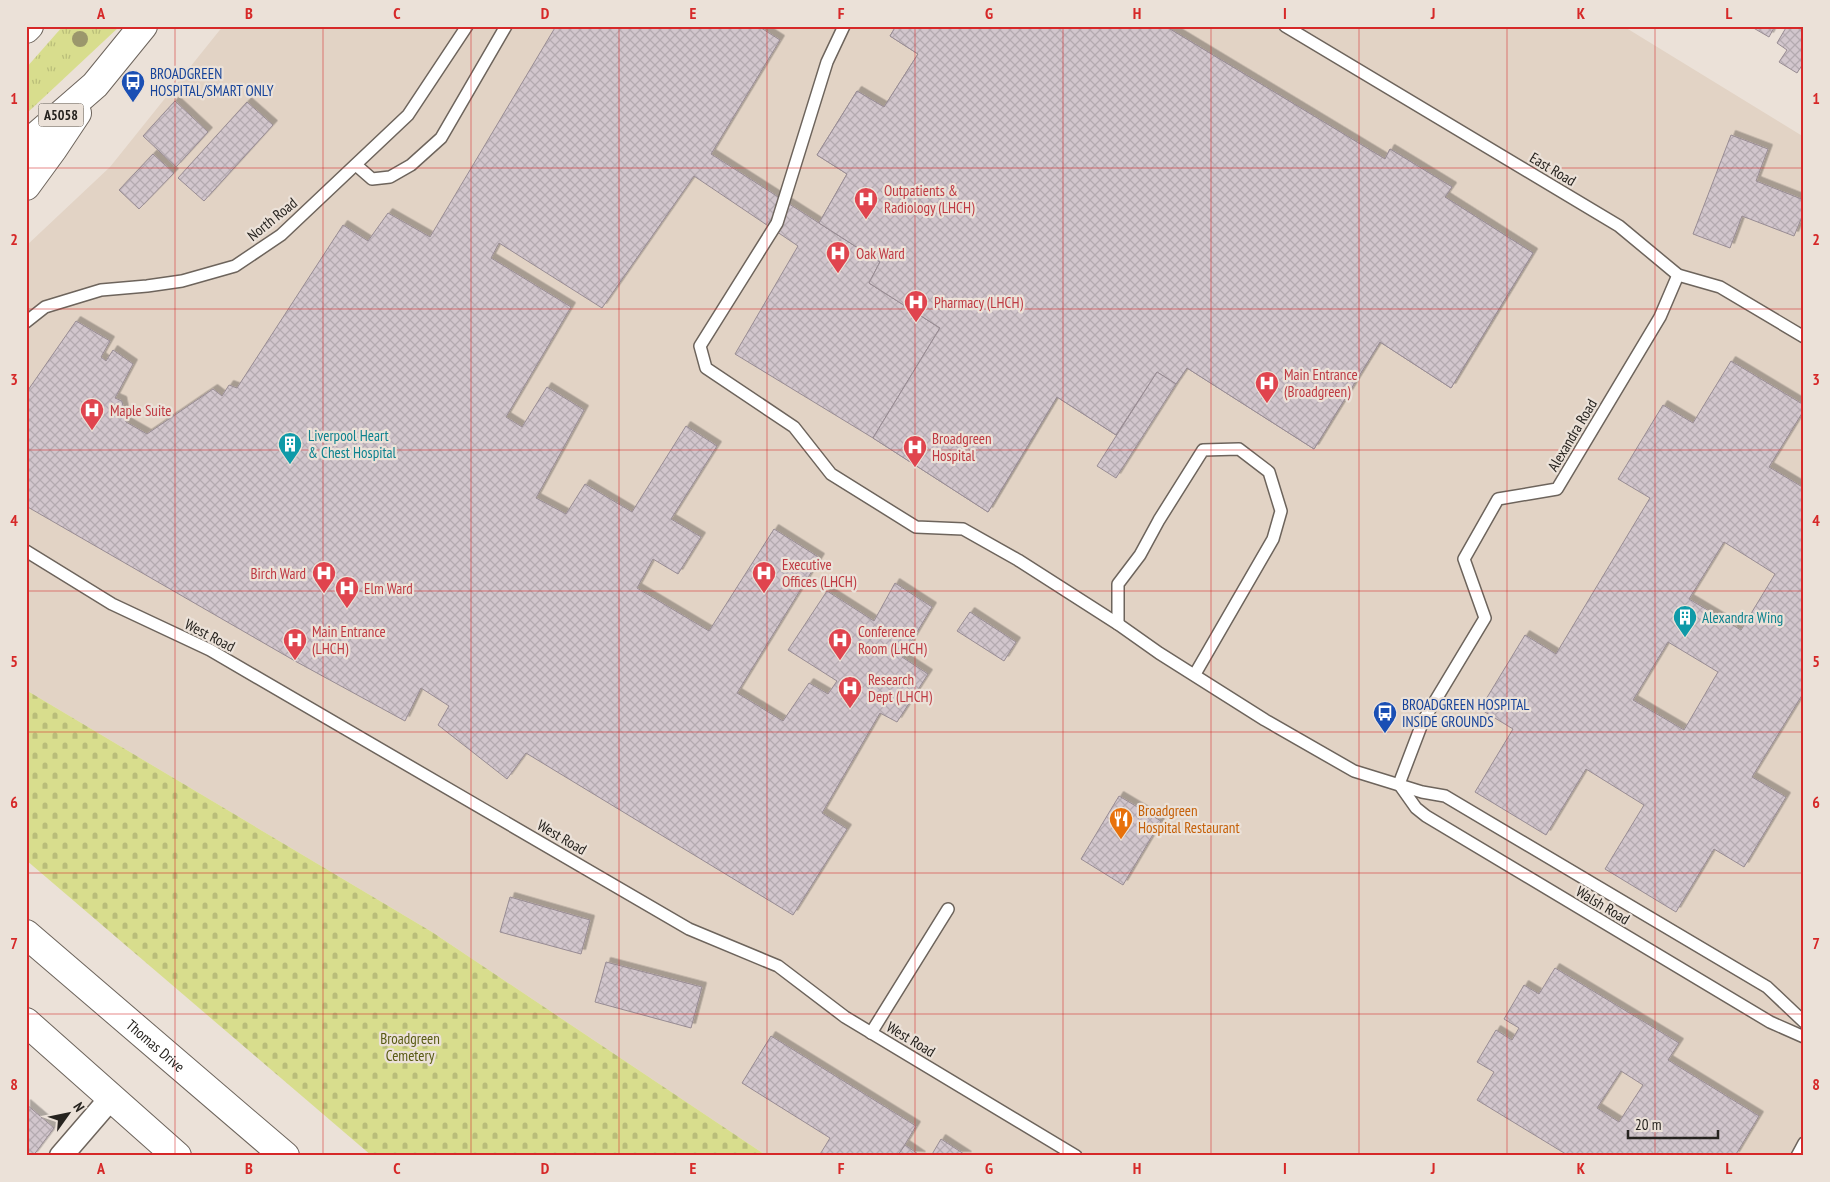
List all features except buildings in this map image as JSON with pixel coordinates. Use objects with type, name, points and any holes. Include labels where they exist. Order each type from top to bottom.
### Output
[{"type":"main road","points":[[26,29],[29,26]]},
{"type":"main road","name":"A5058","points":[[26,145],[95,85],[143,26]]},
{"type":"main road","points":[[26,186],[95,85]]},
{"type":"main road","name":"Thomas Drive","points":[[26,934],[286,1156]]},
{"type":"main road","points":[[26,1022],[177,1156]]},
{"type":"street","points":[[61,1156],[111,1098]]},
{"type":"lane","name":"North Road","points":[[26,322],[45,307],[101,290],[182,281],[235,266],[281,235],[408,115],[466,26]]},
{"type":"lane","points":[[356,165],[372,179],[390,177],[411,165],[441,138],[506,26]]},
{"type":"lane","points":[[844,26],[827,62],[777,223],[700,346],[706,368],[794,427],[831,474],[916,527],[963,529],[1018,560],[1265,720],[1354,771],[1422,792],[1446,796],[1767,987],[1804,1022]]},
{"type":"lane","name":"East Road","points":[[1285,26],[1619,226],[1678,275],[1720,287],[1804,337]]},
{"type":"lane","name":"Alexandra Road","points":[[1399,784],[1422,721],[1485,618],[1464,559],[1498,499],[1557,489],[1660,317],[1678,275]]},
{"type":"lane","points":[[1118,624],[1118,584],[1140,555],[1164,511],[1203,450],[1239,449],[1270,472],[1281,511],[1273,539],[1195,674]]},
{"type":"lane","name":"West Road","points":[[26,551],[112,604],[210,650],[689,929],[778,966],[845,1017],[1076,1156]]},
{"type":"lane","name":"Walsh Road","points":[[1399,784],[1416,808],[1426,816],[1770,1022],[1804,1037]]},
{"type":"lane","points":[[871,1033],[948,909]]},
{"type":"lane","points":[[1797,1156],[1804,1143]]},
{"type":"shaded area","name":"Broadgreen Hospital","points":[[223,26],[1623,26],[1804,137],[1804,1156],[767,1156],[432,932],[26,690],[26,246],[110,167]]},
{"type":"green space","points":[[63,26],[120,26],[26,114],[26,68]]},
{"type":"green space","name":"Broadgreen Cemetery","points":[[26,690],[432,932],[767,1156],[372,1156],[26,860]]},
{"type":"place","name":"BROADGREEN HOSPITAL/SMART ONLY","points":[[133,103]]},
{"type":"place","name":"Outpatients & Radiology (LHCH)","points":[[866,220]]},
{"type":"place","name":"Oak Ward","points":[[838,274]]},
{"type":"place","name":"Pharmacy (LHCH)","points":[[916,323]]},
{"type":"place","name":"Main Entrance (Broadgreen)","points":[[1267,404]]},
{"type":"place","name":"Maple Suite","points":[[92,431]]},
{"type":"place","name":"Liverpool Heart & Chest Hospital","points":[[290,465]]},
{"type":"place","name":"Broadgreen Hospital","points":[[915,468]]},
{"type":"place","name":"Birch Ward","points":[[324,594]]},
{"type":"place","name":"Executive Offices (LHCH)","points":[[764,594]]},
{"type":"place","name":"Elm Ward","points":[[347,609]]},
{"type":"place","name":"Alexandra Wing","points":[[1685,638]]},
{"type":"place","name":"Main Entrance (LHCH)","points":[[295,661]]},
{"type":"place","name":"Conference Room (LHCH)","points":[[840,661]]},
{"type":"place","name":"Research Dept (LHCH)","points":[[850,709]]},
{"type":"place","name":"BROADGREEN HOSPITAL INSIDE GROUNDS","points":[[1385,734]]},
{"type":"place","name":"Broadgreen Hospital Restaurant","points":[[1121,840]]}]
